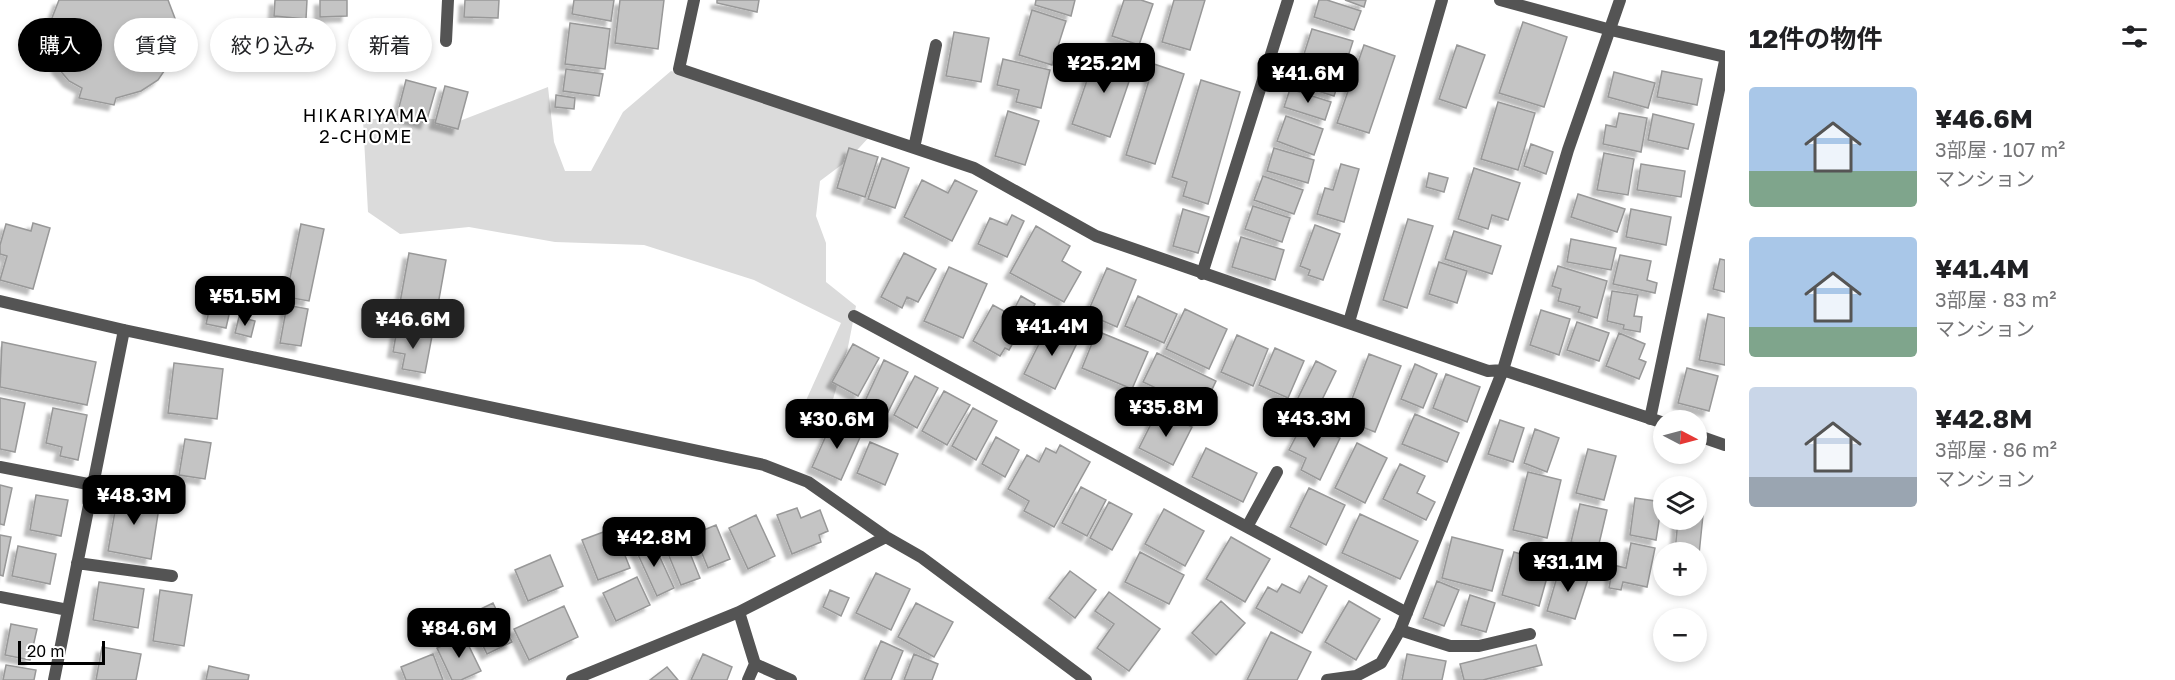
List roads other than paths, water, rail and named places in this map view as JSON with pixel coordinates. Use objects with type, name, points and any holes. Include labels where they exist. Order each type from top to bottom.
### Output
[{"type":"street","points":[[446,40],[448,0]]},
{"type":"street","points":[[694,0],[679,69],[974,168],[1096,236],[1488,371],[1503,370],[1653,419]]},
{"type":"street","points":[[1202,274],[1288,0]]},
{"type":"street","points":[[1349,322],[1442,0]]},
{"type":"street","points":[[1500,0],[1725,59],[1650,418]]},
{"type":"street","points":[[1327,680],[1356,676],[1381,663],[1400,630],[1503,370],[1568,150],[1620,0]]},
{"type":"street","points":[[914,148],[936,45]]},
{"type":"street","points":[[0,301],[124,330],[764,465],[808,482],[886,537],[921,557],[1086,680]]},
{"type":"street","points":[[854,316],[1407,613]]},
{"type":"street","points":[[54,680],[124,330]]},
{"type":"street","points":[[1707,439],[1725,445]]},
{"type":"street","points":[[0,467],[93,485]]},
{"type":"street","points":[[1247,527],[1277,472]]},
{"type":"street","points":[[572,680],[739,612],[886,537]]},
{"type":"street","points":[[77,563],[172,576]]},
{"type":"street","points":[[0,597],[68,610]]},
{"type":"street","points":[[739,612],[755,664],[748,680]]},
{"type":"street","points":[[1400,630],[1450,646],[1479,646],[1530,634]]},
{"type":"street","points":[[755,664],[791,680]]},
{"type":"district","name":"HIKARIYAMA 2-CHOME","points":[[366,126]]}]
